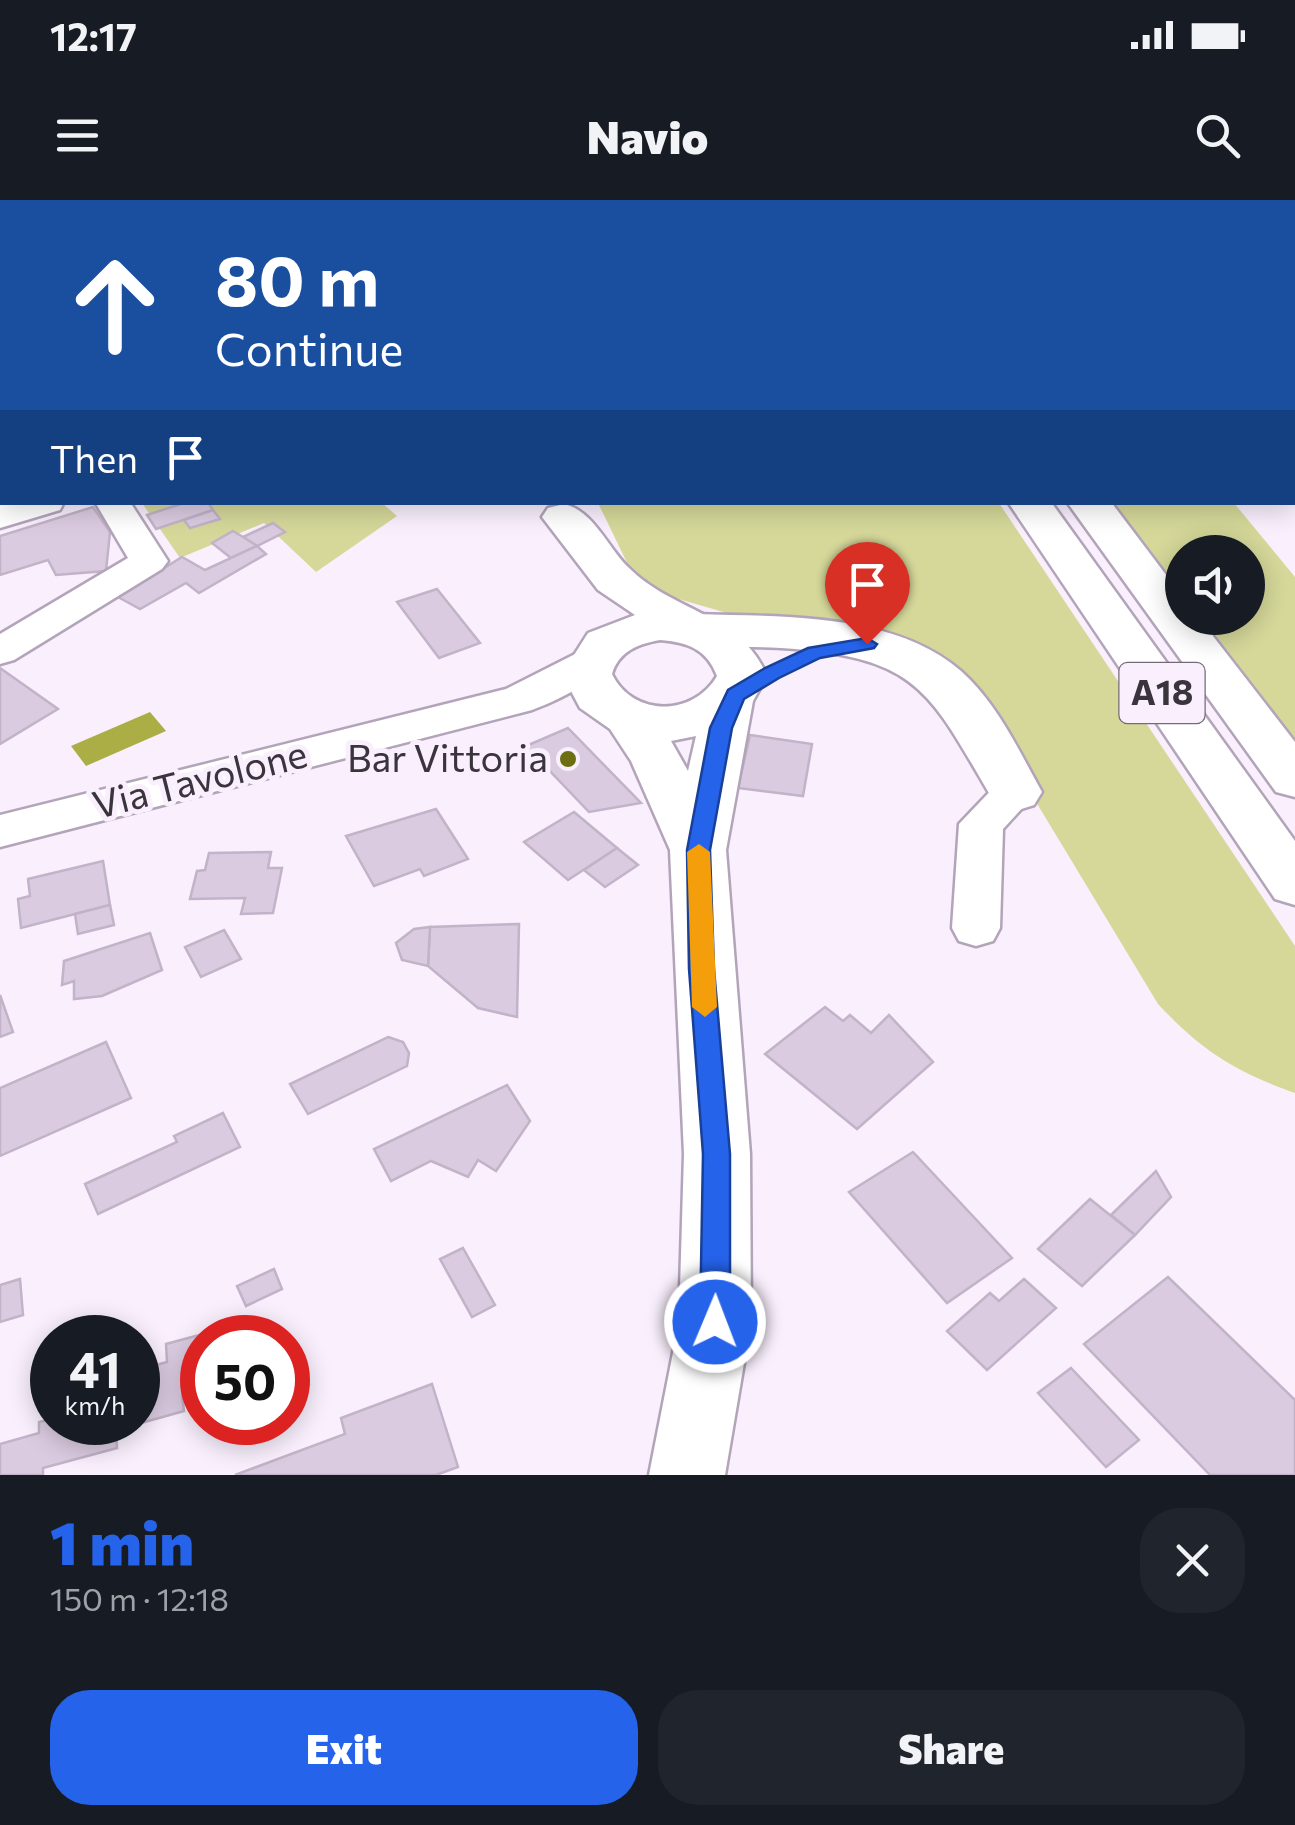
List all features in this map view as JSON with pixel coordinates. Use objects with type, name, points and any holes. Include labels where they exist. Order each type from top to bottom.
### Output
[{"type":"main road","name":"A18","points":[[1031,505],[1295,884]]},
{"type":"main road","name":"A18","points":[[1090,505],[1295,779]]},
{"type":"main road","points":[[561,510],[614,580],[691,628],[722,640],[737,657],[742,676],[732,699],[698,850],[702,969],[716,1154],[715,1322],[687,1475]]},
{"type":"main road","points":[[561,510],[594,655],[588,674],[591,688],[623,716],[656,758],[698,850]]},
{"type":"main road","points":[[594,655],[634,628],[691,628],[867,644],[916,662],[942,682],[968,710],[1016,792]]},
{"type":"main road","points":[[623,716],[684,723],[710,716],[732,699],[815,652],[867,644]]},
{"type":"street","points":[[0,517],[38,505]]},
{"type":"street","points":[[0,651],[149,561],[114,505]]},
{"type":"street","points":[[517,700],[542,691],[594,655]]},
{"type":"street","points":[[517,700],[623,716]]},
{"type":"street","name":"Via Tavolone","points":[[0,831],[517,700]]},
{"type":"street","points":[[976,928],[982,824],[1016,792]]},
{"type":"green space","points":[[143,505],[384,505],[397,516],[316,572],[264,523],[180,558]]},
{"type":"green space","points":[[599,505],[1000,505],[1295,946],[1295,1093],[1220,1058],[1189,1035],[1158,1004],[980,709],[955,679],[651,591],[633,575]]},
{"type":"green space","points":[[1116,505],[1236,505],[1260,535],[1165,535],[1165,570]]},
{"type":"green space","points":[[1265,541],[1295,577],[1295,739],[1215,635],[1265,635]]},
{"type":"shaded area","points":[[150,712],[166,731],[86,766],[71,746]]},
{"type":"building","points":[[178,505],[210,505],[213,510],[156,529],[147,515]]},
{"type":"building","points":[[93,507],[110,532],[106,571],[56,575],[48,560],[0,575],[0,536]]},
{"type":"building","points":[[213,510],[220,519],[190,528],[184,520]]},
{"type":"building","points":[[273,523],[285,532],[257,546],[243,537]]},
{"type":"building","points":[[233,531],[257,546],[231,558],[212,543]]},
{"type":"building","points":[[257,546],[266,554],[199,593],[186,583],[140,609],[118,597],[182,557],[205,570]]},
{"type":"building","points":[[437,589],[480,643],[439,658],[397,602]]},
{"type":"building","points":[[0,668],[58,709],[0,744]]},
{"type":"building","name":"Bar Vittoria","points":[[568,728],[641,803],[589,812],[526,746]]},
{"type":"building","points":[[750,735],[812,744],[803,796],[738,788]]},
{"type":"building","points":[[436,809],[468,859],[424,876],[420,869],[374,886],[346,836]]},
{"type":"building","points":[[574,812],[617,848],[568,880],[524,842]]},
{"type":"building","points":[[617,848],[638,865],[605,887],[584,870]]},
{"type":"building","points":[[271,852],[268,868],[282,868],[273,913],[241,914],[245,898],[190,899],[197,871],[205,870],[209,853]]},
{"type":"building","points":[[103,861],[110,905],[21,928],[18,899],[30,896],[28,879]]},
{"type":"building","points":[[110,905],[114,925],[78,934],[75,914]]},
{"type":"building","points":[[519,924],[517,1017],[478,1008],[428,966],[430,927]]},
{"type":"building","points":[[430,927],[428,966],[402,960],[396,943],[414,929]]},
{"type":"building","points":[[224,930],[241,959],[201,977],[185,947]]},
{"type":"building","points":[[150,933],[162,970],[102,996],[74,999],[74,981],[62,985],[64,961]]},
{"type":"building","points":[[0,995],[13,1032],[0,1037]]},
{"type":"building","points":[[825,1007],[843,1021],[850,1015],[871,1033],[889,1015],[933,1062],[857,1129],[765,1054]]},
{"type":"building","points":[[388,1037],[403,1042],[409,1053],[407,1066],[308,1114],[290,1084]]},
{"type":"building","points":[[106,1042],[131,1098],[0,1156],[0,1088]]},
{"type":"building","points":[[507,1085],[530,1121],[496,1171],[478,1160],[468,1177],[431,1161],[391,1181],[374,1149]]},
{"type":"building","points":[[223,1113],[240,1147],[98,1214],[85,1184],[177,1142],[174,1136]]},
{"type":"building","points":[[913,1152],[1012,1258],[947,1303],[849,1192]]},
{"type":"building","points":[[1156,1171],[1171,1197],[1135,1235],[1111,1215]]},
{"type":"building","points":[[1090,1199],[1135,1235],[1082,1286],[1038,1249]]},
{"type":"building","points":[[463,1248],[495,1305],[472,1317],[440,1259]]},
{"type":"building","points":[[274,1269],[282,1289],[246,1306],[237,1286]]},
{"type":"building","points":[[1168,1277],[1295,1400],[1295,1475],[1210,1475],[1084,1344]]},
{"type":"building","points":[[20,1279],[23,1315],[0,1322],[0,1285]]},
{"type":"building","points":[[1024,1279],[1056,1308],[987,1370],[947,1331],[990,1293],[999,1301]]},
{"type":"building","points":[[180,1340],[180,1412],[160,1418],[160,1364],[167,1362],[166,1344]]},
{"type":"building","points":[[1071,1368],[1139,1440],[1106,1467],[1038,1393]]},
{"type":"building","points":[[432,1384],[458,1467],[436,1475],[235,1475],[345,1434],[341,1418]]},
{"type":"building","points":[[30,1436],[30,1445],[117,1448],[43,1468],[43,1475],[0,1475],[0,1444]]},
{"type":"slow traffic","points":[[699,852],[705,1007]]},
{"type":"place","name":"Bar Vittoria","points":[[568,759]]},
{"type":"route","points":[[715,1322],[716,1154],[702,969],[698,850],[721,728],[729,703],[736,695],[772,673],[815,652],[867,644]]}]
